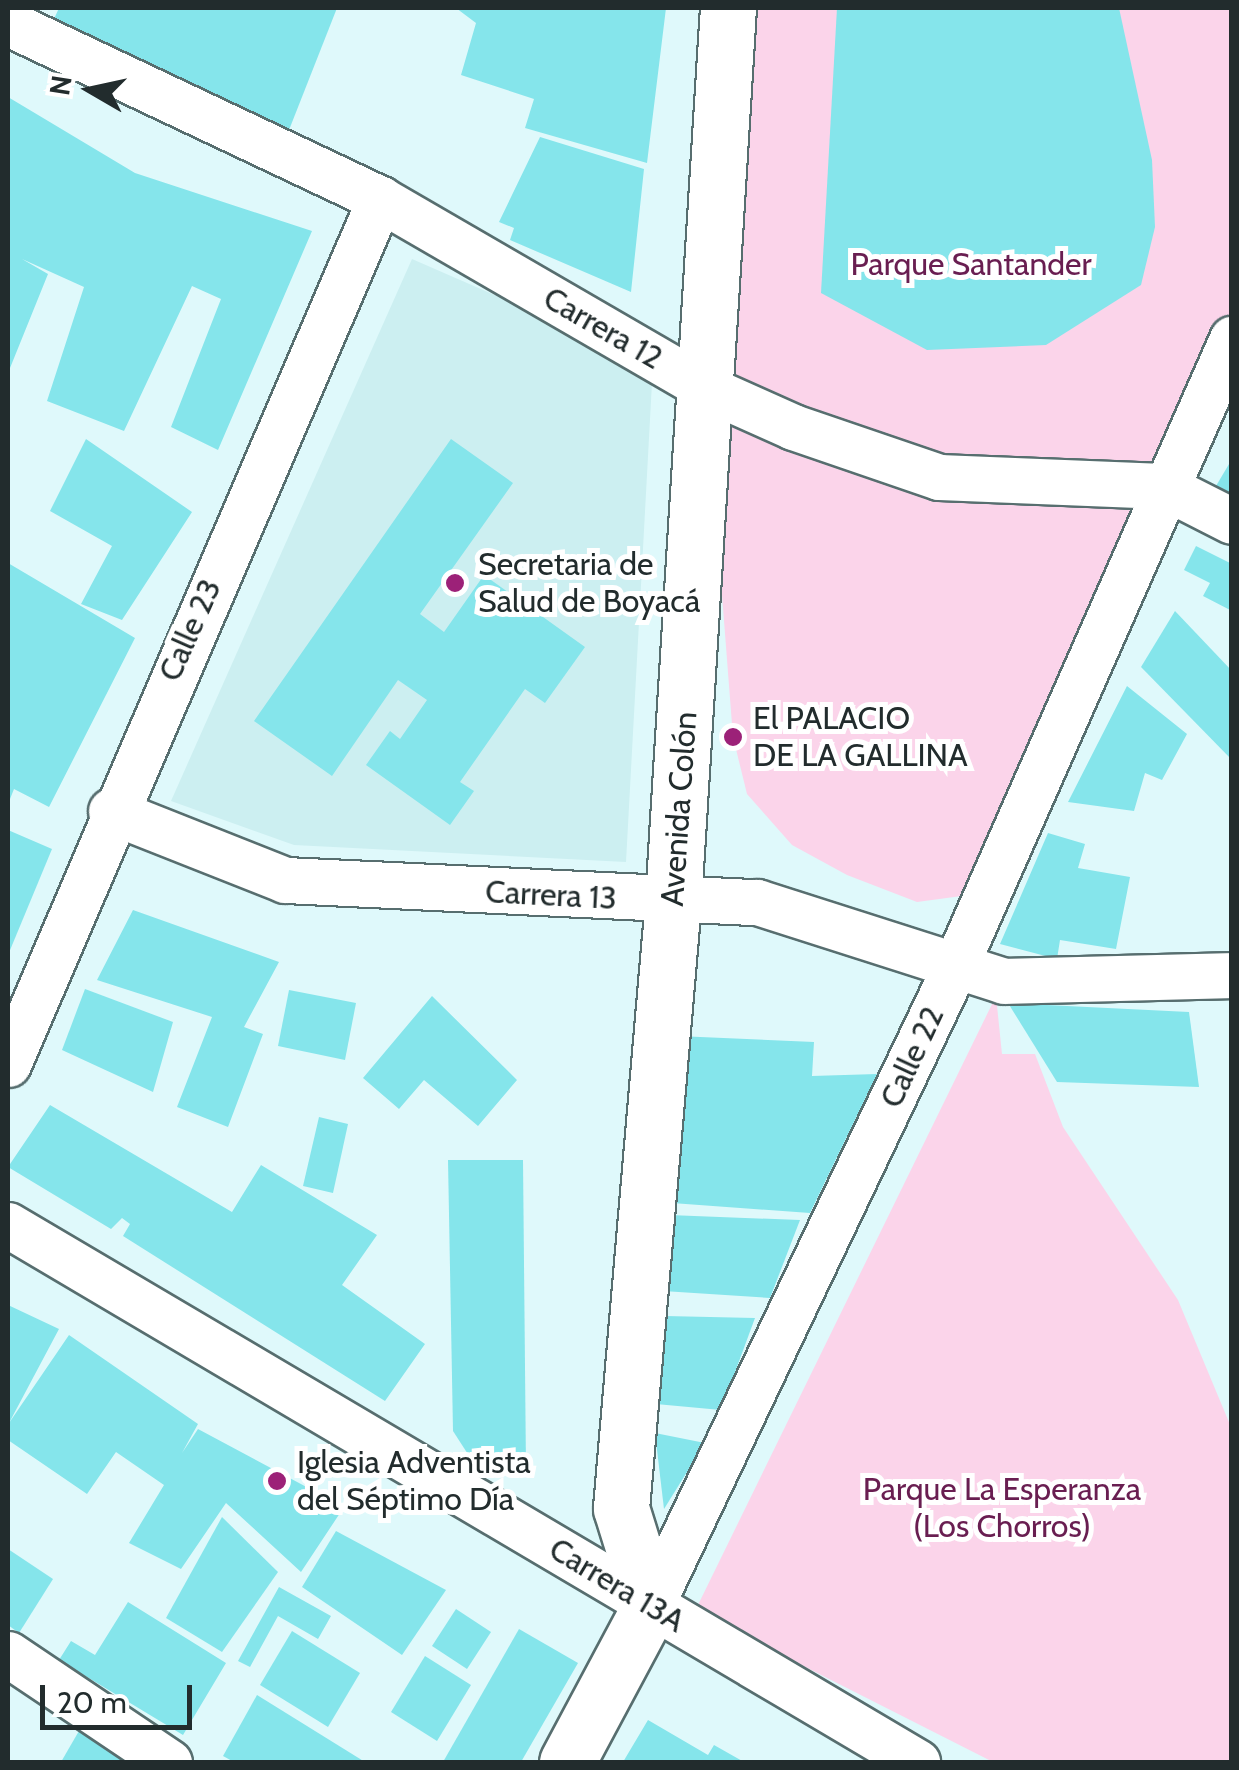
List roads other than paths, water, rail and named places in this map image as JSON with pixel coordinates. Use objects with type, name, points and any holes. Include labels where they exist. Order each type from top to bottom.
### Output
[{"type":"main road","name":"Avenida Colón","points":[[651,1606],[620,1508],[673,902],[728,8]]},
{"type":"main road","name":"Calle 22","points":[[566,1762],[651,1606]]},
{"type":"street","name":"Carrera 12","points":[[8,23],[380,199],[706,388],[939,477],[1163,486],[1232,521]]},
{"type":"street","name":"Calle 23","points":[[8,1064],[111,811],[380,199]]},
{"type":"street","name":"Calle 22","points":[[651,1606],[954,969],[1163,486],[1232,339]]},
{"type":"street","name":"Carrera 13","points":[[111,811],[285,880],[673,902],[757,902],[880,935],[954,969],[1004,980],[1232,975]]},
{"type":"street","name":"Carrera 13A","points":[[8,1224],[917,1762]]},
{"type":"street","points":[[8,1654],[170,1762]]},
{"type":"place","name":"Secretaria de Salud de Boyacá","points":[[455,583]]},
{"type":"place","name":"El PALACIO DE LA GALLINA","points":[[733,737]]},
{"type":"place","name":"Iglesia Adventista del Séptimo Día","points":[[277,1481]]},
{"type":"park label","name":"Parque Santander","points":[[971,264]]},
{"type":"park label","name":"Parque La Esperanza (Los Chorros)","points":[[1002,1508]]}]
